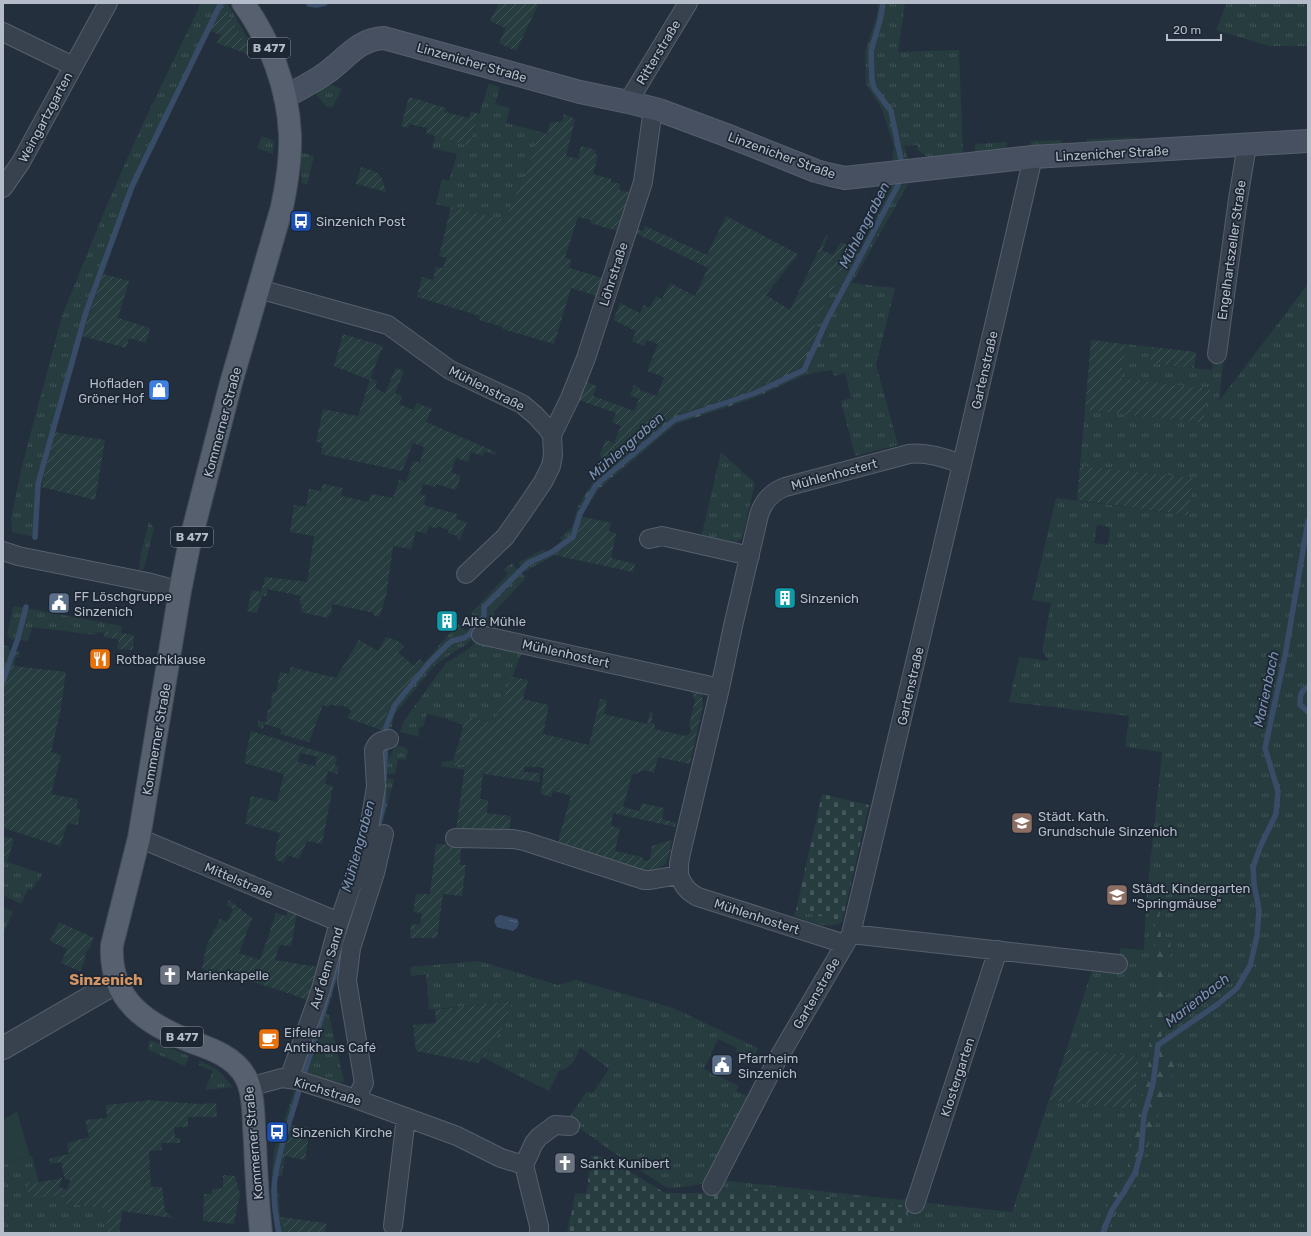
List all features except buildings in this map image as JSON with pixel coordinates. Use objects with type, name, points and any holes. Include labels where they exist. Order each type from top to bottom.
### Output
[{"type":"main road","name":"Kommerner Straße","points":[[243,3],[256,23],[269,48],[286,97],[290,135],[286,187],[282,207],[259,289],[231,383],[189,546],[180,591],[139,838],[112,945],[112,962],[117,982],[125,997],[133,1008],[141,1015],[165,1030],[214,1050],[239,1068],[246,1077],[253,1112],[261,1233]]},
{"type":"main road","name":"Linzenicher Straße","points":[[286,97],[326,74],[365,42],[370,39],[384,38],[572,90],[652,108],[824,173],[845,178],[1033,157],[1308,141]]},
{"type":"street","name":"Weingartzgarten","points":[[3,188],[21,162],[108,3]]},
{"type":"street","name":"Ritterstraße","points":[[628,102],[688,3]]},
{"type":"street","name":"Weingartzgarten","points":[[3,32],[73,66]]},
{"type":"street","name":"Löhrstraße","points":[[552,435],[570,398],[586,358],[643,182],[652,108]]},
{"type":"street","name":"Engelhartszeller Straße","points":[[1217,354],[1238,199],[1247,145]]},
{"type":"street","name":"Gartenstraße","points":[[712,1186],[776,1062],[848,939],[962,464],[1033,157]]},
{"type":"street","name":"Mühlenstraße","points":[[259,289],[388,325],[450,370],[522,404],[542,421],[552,435]]},
{"type":"street","points":[[466,574],[505,537],[536,492],[552,461],[552,435]]},
{"type":"street","name":"Mühlenhostert","points":[[848,939],[698,897],[688,890],[681,881],[679,875],[679,864],[681,853],[733,626],[762,508],[770,496],[785,486],[909,454],[939,456],[962,464]]},
{"type":"street","points":[[649,539],[662,536],[750,556]]},
{"type":"street","points":[[3,551],[18,556],[147,582],[180,591]]},
{"type":"street","name":"Mühlenhostert","points":[[481,635],[720,688]]},
{"type":"street","name":"Auf dem Sand","points":[[356,1099],[364,1084],[347,982],[351,948],[365,876],[362,858],[370,831],[376,787],[374,750],[376,745],[385,740]]},
{"type":"street","name":"Auf dem Sand","points":[[297,1080],[339,922],[365,876],[384,834]]},
{"type":"street","name":"Mittelstraße","points":[[139,838],[339,922]]},
{"type":"street","points":[[455,838],[513,839],[524,841],[644,880],[679,875]]},
{"type":"street","points":[[848,939],[998,950],[1118,964]]},
{"type":"street","name":"Klostergarten","points":[[915,1204],[998,950]]},
{"type":"street","points":[[3,1048],[117,982]]},
{"type":"street","name":"Kirchstraße","points":[[249,1087],[282,1078],[297,1080],[356,1099],[457,1136],[501,1158],[524,1166]]},
{"type":"street","points":[[393,1226],[406,1117]]},
{"type":"street","points":[[539,1233],[539,1226],[524,1166],[534,1143],[539,1137],[555,1125],[570,1126]]},
{"type":"green space","points":[[201,3],[227,3],[256,55],[253,56],[223,5],[206,39],[204,38],[190,67],[192,68],[152,152],[150,152],[135,187],[85,325],[41,483],[37,538],[12,532],[11,518],[23,462],[62,316],[107,205],[139,132]]},
{"type":"green space","points":[[499,3],[539,3],[516,51],[499,43],[506,28],[490,21]]},
{"type":"green space","points":[[877,3],[905,3],[898,52],[959,50],[963,155],[932,160],[918,150],[917,145],[904,146],[908,159],[892,161],[894,146],[882,109],[866,84],[865,52],[878,11]]},
{"type":"green space","points":[[1227,3],[1308,3],[1308,46],[1269,46],[1216,30]]},
{"type":"green space","points":[[223,4],[253,56],[217,43],[221,35],[210,31]]},
{"type":"green space","points":[[328,83],[342,89],[332,108],[326,106],[316,95]]},
{"type":"green space","points":[[489,84],[500,87],[495,104],[510,108],[506,123],[538,131],[531,159],[505,221],[436,204],[442,179],[449,181],[457,154],[432,148],[435,135],[469,146]]},
{"type":"green space","points":[[409,97],[446,108],[445,112],[469,118],[471,111],[479,114],[469,146],[426,133],[427,128],[409,124],[408,128],[401,126]]},
{"type":"green space","points":[[564,114],[575,119],[566,156],[578,159],[581,146],[596,150],[595,154],[598,155],[593,174],[611,179],[611,182],[620,184],[619,190],[632,193],[621,232],[590,223],[591,220],[578,217],[565,257],[571,260],[569,268],[606,279],[600,297],[571,288],[554,344],[503,329],[502,331],[503,327],[479,320],[480,316],[417,297],[422,277],[433,280],[436,267],[443,268],[446,258],[439,256],[451,207],[505,220],[531,159],[538,131],[547,134],[550,123],[563,121]]},
{"type":"green space","points":[[262,136],[274,141],[273,154],[257,148]]},
{"type":"green space","points":[[1137,137],[1137,142],[1087,145],[1087,139]]},
{"type":"green space","points":[[1062,140],[1062,147],[1030,150],[1031,141]]},
{"type":"green space","points":[[1007,142],[1006,151],[977,155],[975,152],[975,144]]},
{"type":"green space","points":[[303,153],[314,156],[307,185],[302,183],[299,154]]},
{"type":"green space","points":[[361,167],[379,174],[383,180],[386,192],[356,184]]},
{"type":"green space","points":[[908,184],[852,283],[895,288],[876,365],[898,445],[855,456],[841,401],[851,398],[845,373],[834,376],[832,370],[807,374],[827,332],[813,324],[852,252],[855,254],[860,249],[892,186]]},
{"type":"green space","points":[[726,216],[798,254],[766,295],[790,310],[826,235],[828,236],[822,250],[833,255],[841,242],[851,247],[852,252],[814,324],[819,328],[801,367],[751,391],[671,417],[615,464],[599,456],[606,440],[614,443],[621,426],[612,422],[616,413],[576,399],[584,381],[597,386],[593,396],[634,411],[639,399],[630,395],[634,385],[640,388],[640,390],[657,396],[664,377],[647,371],[658,344],[647,340],[644,346],[632,341],[636,331],[613,320],[620,303],[640,313],[644,305],[650,308],[656,296],[662,299],[670,283],[695,296],[708,268],[631,231],[632,228],[643,231],[645,226],[707,255]]},
{"type":"green space","points":[[103,274],[129,281],[118,318],[150,328],[146,343],[129,338],[126,348],[82,336]]},
{"type":"green space","points":[[1308,284],[1308,1233],[1108,1233],[1110,1224],[1138,1175],[1161,1042],[1171,938],[1161,937],[1159,917],[1164,898],[1157,903],[1148,1072],[1127,1170],[1099,1223],[1096,1233],[902,1233],[910,1206],[747,1188],[746,1193],[726,1191],[716,1192],[721,1180],[903,1200],[914,1193],[919,1202],[1012,1212],[1049,1100],[1129,1109],[1138,1057],[1067,1048],[1093,967],[1118,964],[1120,948],[1144,950],[1146,903],[1162,752],[1125,747],[1129,716],[1009,702],[1019,657],[1049,661],[1042,651],[1051,603],[1032,600],[1056,498],[1188,515],[1193,478],[1080,466],[1085,410],[1203,423],[1209,389],[1121,378],[1125,344],[1152,347],[1150,363],[1212,370],[1214,354],[1224,355],[1219,401]],"holes":[[[1097,525],[1110,527],[1108,545],[1094,543]]]},
{"type":"green space","points":[[819,328],[827,332],[807,374],[754,398],[676,424],[599,489],[582,515],[577,509],[592,484],[671,417],[751,391],[801,367]]},
{"type":"green space","points":[[343,334],[383,346],[370,378],[377,381],[375,388],[385,393],[396,368],[404,371],[395,393],[402,396],[399,404],[413,410],[417,403],[432,409],[426,422],[496,452],[495,455],[484,451],[483,456],[471,452],[468,462],[456,458],[451,472],[461,476],[456,490],[436,484],[435,487],[423,484],[420,494],[426,496],[424,505],[457,514],[456,519],[467,522],[460,540],[457,539],[457,536],[448,533],[449,530],[438,526],[437,529],[429,526],[426,534],[416,531],[411,549],[393,546],[386,597],[379,617],[373,615],[374,613],[332,604],[331,613],[327,618],[301,612],[302,605],[299,604],[301,596],[268,589],[266,596],[262,596],[257,613],[247,611],[252,590],[261,592],[265,577],[307,582],[314,536],[290,532],[294,505],[306,507],[309,489],[321,491],[323,484],[343,488],[341,496],[369,502],[371,494],[393,498],[399,480],[406,482],[413,461],[420,462],[424,447],[413,443],[402,471],[321,454],[323,443],[316,442],[323,409],[358,416],[370,380],[334,366]]},
{"type":"green space","points":[[1091,340],[1125,344],[1121,378],[1210,389],[1203,423],[1085,410]]},
{"type":"green space","points":[[1152,347],[1196,352],[1194,368],[1150,363]]},
{"type":"green space","points":[[55,432],[105,440],[95,500],[41,487]]},
{"type":"green space","points":[[721,452],[755,483],[742,539],[732,545],[701,538]]},
{"type":"green space","points":[[1080,466],[1193,478],[1188,515],[1077,500]]},
{"type":"green space","points":[[577,509],[583,517],[577,535],[572,541],[550,558],[526,572],[518,563],[543,549],[547,553],[562,541],[560,538],[572,527]]},
{"type":"green space","points":[[583,517],[611,523],[609,531],[616,533],[611,558],[635,564],[633,572],[554,555],[572,541],[577,535]]},
{"type":"green space","points":[[149,522],[154,528],[144,569],[139,570],[141,553]]},
{"type":"green space","points":[[512,563],[525,577],[524,580],[494,612],[494,618],[474,638],[435,665],[394,715],[391,731],[382,730],[388,710],[393,703],[458,624],[466,631],[477,619],[471,613],[508,574],[504,569]]},
{"type":"green space","points":[[15,606],[122,626],[121,633],[105,631],[105,633],[97,632],[96,635],[32,627],[28,641],[11,639],[7,635],[13,607]]},
{"type":"green space","points":[[105,631],[134,635],[133,650],[117,649],[119,639],[104,637]]},
{"type":"green space","points":[[386,637],[398,641],[404,646],[398,652],[414,666],[420,659],[424,663],[437,648],[388,710],[382,730],[347,718],[351,711],[346,707],[330,705],[329,707],[323,705],[309,742],[280,734],[281,729],[264,724],[263,729],[258,727],[258,721],[266,722],[268,709],[271,709],[272,692],[276,692],[280,672],[289,674],[291,667],[336,678],[359,640],[378,651]]},
{"type":"green space","points":[[479,640],[523,650],[494,723],[466,716],[464,725],[427,714],[423,727],[420,727],[418,735],[421,737],[400,732],[403,722],[446,663],[467,650]]},
{"type":"green space","points":[[3,645],[14,651],[3,687]]},
{"type":"green space","points":[[14,651],[20,652],[19,657],[16,657],[14,666],[66,672],[60,713],[51,752],[61,755],[51,794],[78,799],[77,807],[80,810],[78,825],[68,823],[60,846],[3,828],[3,687]]},
{"type":"green space","points":[[512,677],[528,680],[523,699],[549,705],[543,734],[589,745],[600,699],[607,700],[604,714],[647,724],[650,712],[653,713],[651,723],[655,724],[654,729],[686,736],[690,733],[691,729],[689,726],[695,700],[689,687],[694,688],[702,694],[703,705],[690,764],[658,757],[654,773],[645,770],[632,775],[623,807],[640,811],[642,803],[664,808],[662,819],[676,823],[675,827],[613,813],[611,826],[620,828],[615,851],[642,857],[647,861],[650,859],[652,846],[672,840],[669,856],[665,864],[657,870],[641,871],[559,844],[559,837],[571,796],[553,791],[551,797],[541,794],[544,768],[540,767],[524,767],[524,772],[540,773],[539,782],[483,774],[480,799],[488,800],[487,813],[511,816],[509,831],[456,830],[465,765],[454,765],[465,716],[494,723]]},
{"type":"green space","points":[[251,731],[337,757],[335,766],[339,767],[337,774],[328,771],[325,784],[333,786],[322,844],[307,841],[299,859],[287,855],[284,863],[277,860],[275,850],[280,833],[245,824],[251,796],[277,802],[284,774],[244,763]],"holes":[[[300,753],[318,757],[315,766],[298,762]]]},
{"type":"green space","points":[[395,745],[407,750],[408,753],[406,760],[398,759],[395,774],[380,774],[378,752],[387,748],[389,759]]},
{"type":"green space","points":[[457,746],[459,746],[454,764],[465,765],[465,770],[441,766],[442,762],[453,761]]},
{"type":"green space","points":[[380,778],[394,779],[381,831],[373,830]]},
{"type":"green space","points":[[822,794],[869,805],[842,922],[796,910]]},
{"type":"green space","points":[[3,836],[14,839],[7,862],[3,860]]},
{"type":"green space","points":[[436,844],[461,845],[460,865],[466,865],[462,896],[443,894],[437,938],[410,938],[411,924],[420,925],[422,913],[413,912],[416,894],[430,894]]},
{"type":"green space","points":[[3,860],[42,874],[32,890],[28,889],[21,904],[3,895]]},
{"type":"green space","points":[[1164,897],[1159,917],[1161,937],[1171,938],[1161,1042],[1177,1059],[1138,1175],[1110,1224],[1108,1233],[1096,1233],[1099,1223],[1127,1170],[1148,1072],[1157,903]]},
{"type":"green space","points":[[229,900],[252,918],[239,953],[260,960],[276,913],[286,916],[289,909],[297,912],[291,946],[279,945],[275,960],[318,967],[312,1002],[260,984],[229,975],[228,979],[202,969],[206,947],[220,919],[227,922],[233,909],[227,905]]},
{"type":"green space","points":[[3,907],[13,912],[3,934]]},
{"type":"green space","points":[[796,910],[842,922],[831,926],[818,924],[794,916]]},
{"type":"green space","points":[[59,922],[94,938],[84,957],[86,958],[80,971],[61,963],[67,949],[50,941]]},
{"type":"green space","points":[[345,927],[353,929],[326,1014],[329,1015],[344,1081],[341,1083],[299,1072]]},
{"type":"green space","points":[[479,961],[558,985],[576,980],[673,1008],[758,1048],[749,1065],[737,1059],[739,1053],[736,1051],[737,1048],[718,1039],[704,1069],[739,1086],[736,1091],[750,1097],[705,1183],[685,1187],[667,1188],[567,1120],[587,1091],[592,1094],[609,1069],[580,1047],[573,1062],[568,1067],[559,1071],[549,1091],[484,1058],[503,1026],[513,1001],[429,1010],[426,974],[411,976],[410,967]]},
{"type":"green space","points":[[513,1001],[503,1026],[484,1058],[482,1057],[478,1063],[416,1051],[413,1025],[436,1023],[435,1010]]},
{"type":"green space","points":[[150,1040],[189,1056],[185,1066],[148,1050]]},
{"type":"green space","points":[[1067,1048],[1138,1057],[1138,1071],[1129,1109],[1049,1100]]},
{"type":"green space","points":[[200,1061],[218,1070],[233,1087],[205,1090],[213,1071],[199,1065]]},
{"type":"green space","points":[[295,1088],[302,1090],[291,1125],[280,1176],[272,1174],[274,1150]]},
{"type":"green space","points":[[145,1100],[200,1104],[216,1103],[217,1118],[188,1117],[188,1127],[174,1127],[175,1138],[180,1138],[180,1143],[161,1143],[162,1150],[149,1151],[151,1187],[162,1187],[165,1211],[173,1218],[122,1211],[119,1233],[106,1233],[108,1209],[62,1203],[65,1195],[30,1197],[27,1189],[29,1184],[62,1178],[59,1187],[67,1190],[70,1180],[65,1179],[61,1162],[50,1164],[49,1159],[69,1154],[67,1143],[89,1137],[85,1120],[107,1118],[106,1105]]},
{"type":"green space","points":[[17,1111],[29,1153],[26,1157],[3,1164],[3,1120]]},
{"type":"green space","points":[[291,1125],[310,1128],[305,1160],[285,1156],[282,1176],[280,1176]]},
{"type":"green space","points":[[29,1153],[30,1156],[32,1156],[39,1183],[29,1184],[65,1194],[63,1203],[108,1209],[106,1233],[3,1233],[3,1164],[26,1157]]},
{"type":"green space","points":[[591,1156],[606,1157],[665,1193],[726,1191],[745,1193],[746,1188],[910,1206],[902,1233],[567,1233],[575,1193],[586,1194],[588,1184],[590,1185],[588,1182],[589,1171],[592,1171],[592,1169],[589,1169]]},
{"type":"green space","points":[[223,1175],[235,1176],[240,1194],[234,1224],[203,1221],[204,1194],[212,1194],[212,1189],[223,1188]]},
{"type":"green space","points":[[278,1189],[280,1217],[286,1233],[275,1233],[271,1190]]},
{"type":"green space","points":[[280,1217],[326,1223],[325,1233],[286,1233]]},
{"type":"water","points":[[500,915],[517,919],[519,923],[517,928],[513,931],[497,927],[495,920],[496,917]]},
{"type":"waterway","points":[[35,537],[38,484],[86,312],[132,186],[221,3]]},
{"type":"waterway","points":[[309,4],[317,5],[325,3]]},
{"type":"waterway","name":"Mühlengraben","points":[[883,3],[880,20],[871,51],[872,80],[874,88],[891,111],[901,160],[900,168]]},
{"type":"waterway","name":"Mühlengraben","points":[[384,779],[386,727],[395,705],[429,663],[447,645],[452,641],[469,635],[484,616],[484,607],[528,563],[552,552],[573,537],[580,514],[596,485],[674,420],[755,393],[804,370],[827,320],[898,185],[899,177]]},
{"type":"waterway","name":"Marienbach","points":[[1103,1233],[1112,1210],[1135,1173],[1141,1152],[1144,1115],[1153,1084],[1158,1045],[1218,1004],[1237,988],[1250,966],[1257,936],[1259,910],[1254,884],[1253,867],[1261,845],[1276,814],[1278,791],[1265,748],[1285,656],[1308,521]]},
{"type":"waterway","points":[[3,681],[18,638],[26,607]]},
{"type":"waterway","points":[[1308,687],[1302,692],[1300,697],[1300,705],[1308,712]]},
{"type":"waterway","name":"Mühlengraben","points":[[378,827],[383,806],[383,792]]},
{"type":"waterway","name":"Mühlengraben","points":[[356,904],[362,881]]},
{"type":"waterway","name":"Mühlengraben","points":[[279,1233],[275,1212],[274,1195],[277,1164],[344,944]]},
{"type":"place","name":"Sinzenich Post","points":[[301,221]]},
{"type":"place","name":"Hofladen Gröner Hof","points":[[159,390]]},
{"type":"place","name":"Sinzenich","points":[[785,598]]},
{"type":"place","name":"FF Löschgruppe Sinzenich","points":[[59,603]]},
{"type":"place","name":"Alte Mühle","points":[[447,621]]},
{"type":"place","name":"Rotbachklause","points":[[100,659]]},
{"type":"place","name":"Städt. Kath. Grundschule Sinzenich","points":[[1022,823]]},
{"type":"place","name":"Städt. Kindergarten \"Springmäuse\"","points":[[1117,895]]},
{"type":"place","name":"Marienkapelle","points":[[170,975]]},
{"type":"place","name":"Eifeler Antikhaus Café","points":[[269,1039]]},
{"type":"place","name":"Pfarrheim Sinzenich","points":[[722,1065]]},
{"type":"place","name":"Sinzenich Kirche","points":[[277,1132]]},
{"type":"place","name":"Sankt Kunibert","points":[[565,1163]]},
{"type":"district","name":"Sinzenich","points":[[106,980]]}]
